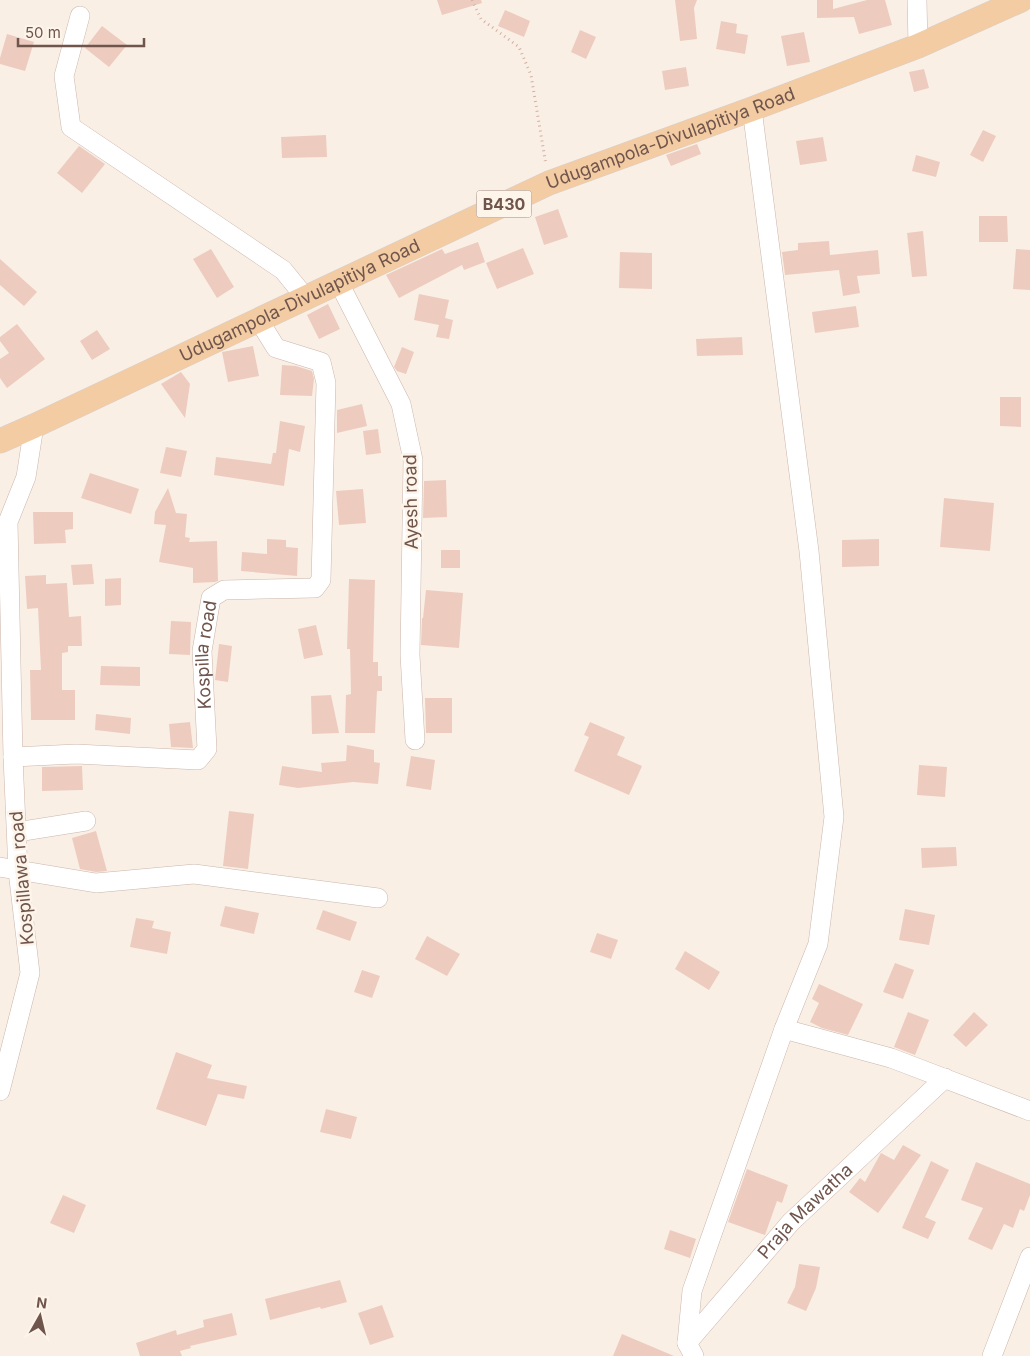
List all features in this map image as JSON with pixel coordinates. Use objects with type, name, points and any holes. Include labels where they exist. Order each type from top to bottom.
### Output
[{"type":"main road","name":"Udugampola-Divulapitiya Road","points":[[0,441],[548,183],[918,46],[1021,0]]},
{"type":"street","points":[[917,0],[918,46]]},
{"type":"street","points":[[80,16],[64,76],[71,127],[283,270],[305,297]]},
{"type":"street","points":[[691,1349],[692,1291],[784,1029],[818,944],[834,817],[809,551],[752,109]]},
{"type":"street","name":"Ayesh road","points":[[338,281],[401,404],[413,460],[410,655],[415,740]]},
{"type":"street","name":"Kospilla road","points":[[13,757],[76,754],[198,760],[208,749],[202,651],[211,598],[224,590],[315,588],[321,580],[326,384],[321,362],[276,348],[258,319]]},
{"type":"street","name":"Kospillawa road","points":[[0,1091],[30,973],[18,871],[17,832],[8,809],[13,757],[8,522],[26,477],[34,426]]},
{"type":"street","points":[[17,832],[86,821]]},
{"type":"street","points":[[0,867],[96,883],[194,874],[378,898]]},
{"type":"street","points":[[784,1029],[891,1058],[1030,1111]]},
{"type":"street","name":"Praja Mawatha","points":[[691,1349],[791,1222],[945,1078]]},
{"type":"street","points":[[992,1356],[1030,1257]]},
{"type":"path","points":[[472,0],[481,19],[519,47],[531,74],[548,183]]},
{"type":"building","points":[[437,0],[481,0],[482,3],[442,15]]},
{"type":"building","points":[[675,0],[697,0],[694,8],[697,39],[680,41]]},
{"type":"building","points":[[817,0],[833,0],[833,9],[867,0],[885,0],[892,25],[859,34],[854,17],[817,18]]},
{"type":"building","points":[[505,10],[530,21],[524,37],[498,26]]},
{"type":"building","points":[[721,21],[737,24],[736,33],[748,35],[745,54],[716,49]]},
{"type":"building","points":[[102,26],[127,45],[109,67],[85,48]]},
{"type":"building","points":[[580,30],[596,37],[586,59],[571,52]]},
{"type":"building","points":[[804,32],[810,62],[787,66],[781,36]]},
{"type":"building","points":[[7,34],[34,42],[25,71],[0,64]]},
{"type":"building","points":[[686,67],[689,86],[665,90],[662,71]]},
{"type":"building","points":[[924,69],[929,88],[914,92],[909,72]]},
{"type":"building","points":[[983,130],[996,136],[983,162],[970,155]]},
{"type":"building","points":[[326,135],[327,157],[282,158],[281,137]]},
{"type":"building","points":[[823,137],[827,161],[800,165],[796,141]]},
{"type":"building","points":[[697,144],[701,154],[671,166],[666,155]]},
{"type":"building","points":[[79,146],[105,164],[82,193],[57,173]]},
{"type":"building","points":[[916,155],[940,162],[936,177],[912,171]]},
{"type":"building","points":[[558,209],[568,237],[544,245],[535,217]]},
{"type":"building","points":[[979,216],[1007,216],[1008,242],[979,242]]},
{"type":"building","points":[[923,231],[927,276],[912,277],[907,233]]},
{"type":"building","points":[[829,241],[830,255],[878,250],[880,274],[857,276],[860,293],[843,296],[839,270],[785,275],[782,252],[798,250],[798,243]]},
{"type":"building","points":[[478,242],[485,262],[464,270],[462,265],[399,298],[386,275],[442,249],[445,254]]},
{"type":"building","points":[[523,248],[534,274],[497,289],[486,263]]},
{"type":"building","points":[[211,249],[234,287],[217,298],[193,259]]},
{"type":"building","points":[[1016,249],[1030,250],[1030,290],[1013,289]]},
{"type":"building","points":[[620,252],[652,253],[652,289],[619,288]]},
{"type":"building","points":[[0,259],[37,292],[24,306],[0,285]]},
{"type":"building","points":[[419,294],[449,300],[445,318],[453,320],[449,339],[436,337],[439,325],[414,320]]},
{"type":"building","points":[[328,304],[340,329],[319,339],[307,315]]},
{"type":"building","points":[[856,306],[859,327],[815,333],[812,312]]},
{"type":"building","points":[[17,324],[45,359],[7,388],[0,378],[0,359],[9,353],[0,341],[0,337]]},
{"type":"building","points":[[97,330],[110,349],[92,360],[80,341]]},
{"type":"building","points":[[742,337],[743,355],[697,356],[696,339]]},
{"type":"building","points":[[253,346],[259,376],[228,382],[222,352]]},
{"type":"building","points":[[402,347],[414,352],[406,374],[397,371],[394,367]]},
{"type":"building","points":[[282,365],[296,366],[312,371],[314,379],[312,396],[280,395]]},
{"type":"building","points":[[181,372],[190,384],[185,418],[161,384]]},
{"type":"building","points":[[1000,397],[1021,397],[1021,427],[1000,426]]},
{"type":"building","points":[[362,404],[367,426],[337,433],[337,410]]},
{"type":"building","points":[[280,421],[305,426],[300,452],[289,449],[284,486],[214,475],[216,457],[271,464],[273,453],[276,453]]},
{"type":"building","points":[[378,429],[381,453],[366,455],[363,431]]},
{"type":"building","points":[[166,447],[187,451],[181,477],[160,473]]},
{"type":"building","points":[[90,473],[139,489],[131,514],[81,498]]},
{"type":"building","points":[[446,480],[447,517],[423,518],[424,481]]},
{"type":"building","points":[[168,488],[176,513],[187,514],[185,537],[190,538],[189,542],[217,541],[218,581],[193,583],[193,568],[159,562],[166,525],[154,524],[155,512]]},
{"type":"building","points":[[363,489],[366,523],[339,525],[336,491]]},
{"type":"building","points":[[944,498],[994,503],[990,551],[940,547]]},
{"type":"building","points":[[33,512],[73,512],[73,529],[65,530],[66,543],[34,544]]},
{"type":"building","points":[[267,539],[286,540],[286,547],[298,548],[297,576],[241,571],[242,552],[267,554]]},
{"type":"building","points":[[879,539],[879,566],[842,567],[842,540]]},
{"type":"building","points":[[441,550],[460,550],[460,568],[441,568]]},
{"type":"building","points":[[92,564],[94,584],[73,585],[71,565]]},
{"type":"building","points":[[46,575],[46,584],[67,583],[69,617],[81,616],[82,646],[68,646],[68,652],[62,653],[62,690],[75,690],[75,720],[31,720],[30,670],[41,670],[38,608],[27,609],[25,576]]},
{"type":"building","points":[[121,578],[121,605],[105,606],[105,579]]},
{"type":"building","points":[[349,579],[375,580],[373,662],[378,662],[378,676],[382,676],[382,691],[377,691],[375,733],[345,733],[346,695],[351,694],[350,649],[347,649]]},
{"type":"building","points":[[426,590],[463,593],[459,648],[421,645]]},
{"type":"building","points":[[171,621],[191,622],[190,655],[169,654]]},
{"type":"building","points":[[316,625],[323,655],[304,659],[298,629]]},
{"type":"building","points":[[219,644],[232,646],[228,682],[215,680]]},
{"type":"building","points":[[101,666],[140,667],[140,686],[100,685]]},
{"type":"building","points":[[331,695],[339,733],[312,734],[311,696]]},
{"type":"building","points":[[425,698],[452,698],[452,733],[426,733]]},
{"type":"building","points":[[96,714],[131,718],[130,734],[95,730]]},
{"type":"building","points":[[190,722],[193,748],[171,747],[169,724]]},
{"type":"building","points":[[590,722],[625,737],[617,755],[642,766],[629,795],[574,771],[589,737],[584,735]]},
{"type":"building","points":[[347,745],[374,750],[374,762],[380,763],[378,784],[353,782],[298,788],[279,785],[282,766],[322,772],[321,763],[346,761]]},
{"type":"building","points":[[411,756],[435,760],[431,790],[406,786]]},
{"type":"building","points":[[919,765],[947,767],[945,797],[917,795]]},
{"type":"building","points":[[82,766],[83,790],[42,791],[42,767]]},
{"type":"building","points":[[229,811],[254,814],[248,869],[223,866]]},
{"type":"building","points":[[96,831],[107,871],[96,872],[80,869],[72,838]]},
{"type":"building","points":[[956,847],[957,866],[922,868],[921,848]]},
{"type":"building","points":[[225,906],[259,913],[254,934],[220,926]]},
{"type":"building","points":[[905,909],[935,915],[929,945],[899,940]]},
{"type":"building","points":[[323,910],[357,922],[350,941],[316,929]]},
{"type":"building","points":[[136,918],[154,921],[152,928],[171,932],[167,954],[130,947]]},
{"type":"building","points":[[597,933],[618,940],[611,959],[590,952]]},
{"type":"building","points":[[427,936],[460,954],[447,976],[415,959]]},
{"type":"building","points":[[685,951],[720,972],[709,990],[675,969]]},
{"type":"building","points":[[895,963],[914,970],[903,999],[883,992]]},
{"type":"building","points":[[362,970],[380,976],[372,998],[354,992]]},
{"type":"building","points":[[819,984],[863,1004],[848,1035],[822,1028],[810,1022],[819,1003],[812,999]]},
{"type":"building","points":[[908,1012],[929,1020],[915,1055],[894,1047]]},
{"type":"building","points":[[974,1012],[988,1025],[966,1047],[953,1035]]},
{"type":"building","points":[[176,1052],[212,1065],[207,1078],[247,1086],[244,1099],[218,1094],[206,1126],[156,1109]]},
{"type":"building","points":[[326,1109],[357,1117],[351,1139],[320,1132]]},
{"type":"building","points":[[903,1145],[921,1155],[878,1213],[849,1192],[860,1178],[865,1182],[881,1153],[894,1160]]},
{"type":"building","points":[[931,1161],[949,1170],[925,1217],[936,1222],[928,1239],[902,1228]]},
{"type":"building","points":[[976,1162],[1030,1184],[1030,1195],[1024,1211],[1020,1209],[1013,1228],[1004,1224],[992,1250],[968,1239],[983,1208],[961,1200]]},
{"type":"building","points":[[747,1169],[788,1185],[782,1203],[777,1201],[765,1235],[728,1222]]},
{"type":"building","points":[[63,1195],[86,1205],[74,1233],[50,1223]]},
{"type":"building","points":[[670,1230],[696,1239],[690,1258],[664,1249]]},
{"type":"building","points":[[799,1264],[820,1267],[816,1288],[806,1311],[787,1303],[795,1287]]},
{"type":"building","points":[[340,1280],[347,1302],[270,1320],[265,1299]]},
{"type":"building","points":[[382,1305],[394,1337],[370,1345],[358,1313]]},
{"type":"building","points":[[232,1313],[237,1335],[190,1346],[191,1348],[180,1351],[182,1356],[140,1356],[136,1343],[176,1330],[177,1335],[204,1327],[203,1320]]},
{"type":"building","points":[[622,1334],[674,1356],[613,1356]]}]
